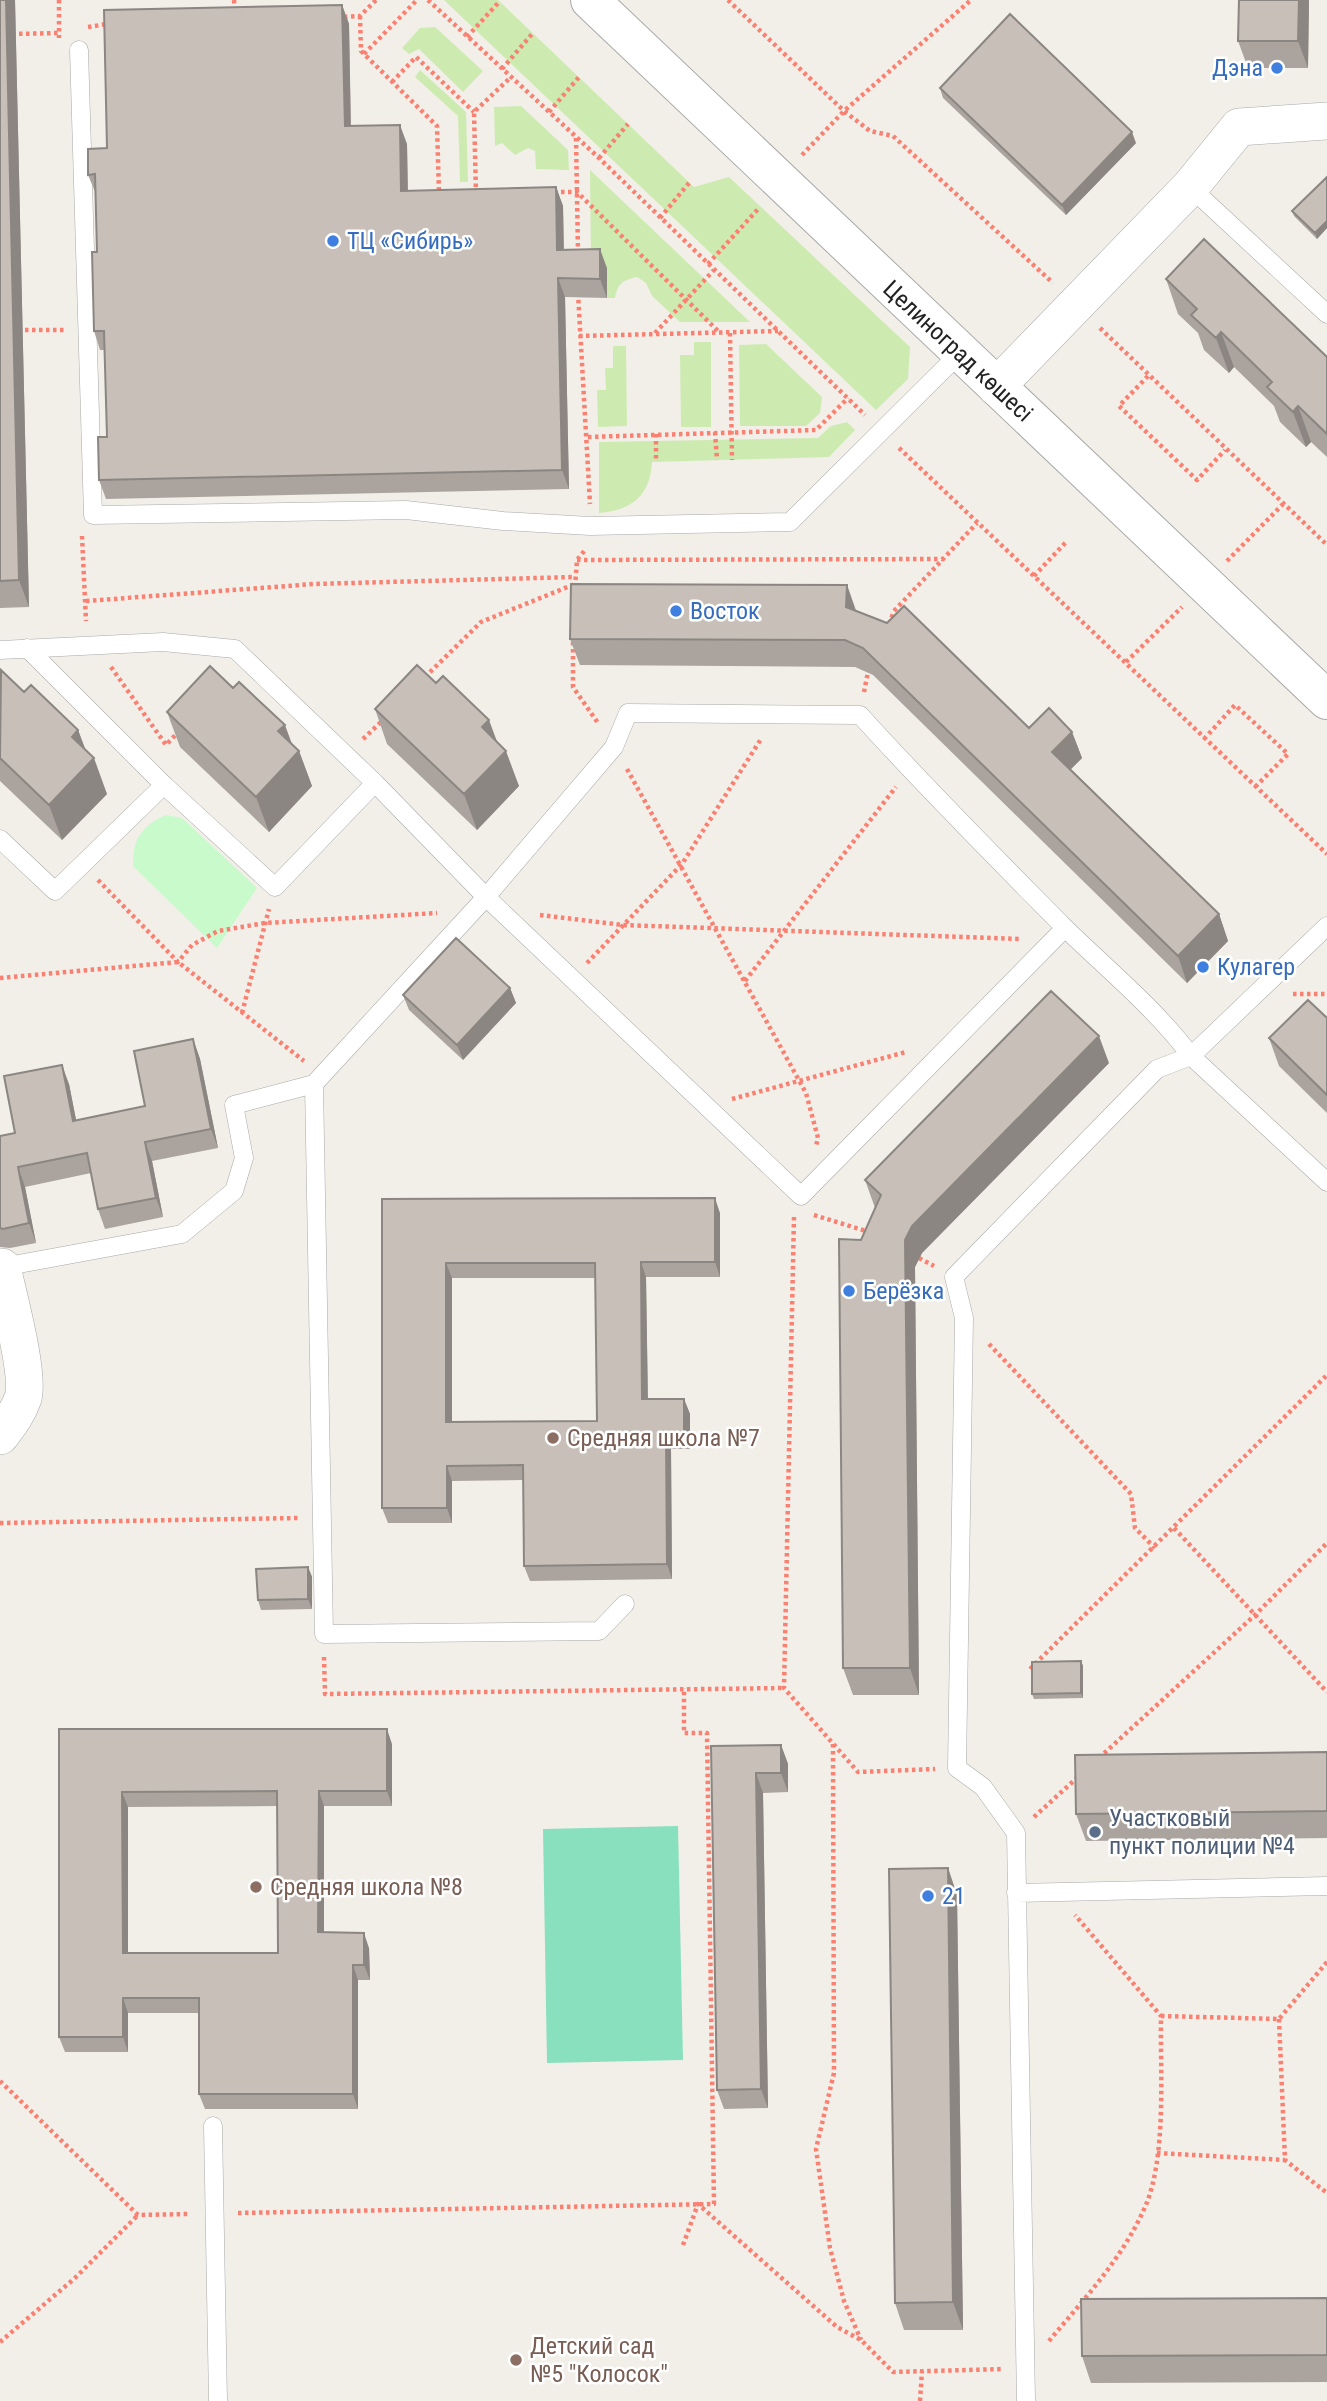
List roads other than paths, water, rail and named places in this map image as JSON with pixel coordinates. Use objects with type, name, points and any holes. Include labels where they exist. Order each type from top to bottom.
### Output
[{"type":"street","name":"Целиноград көшесі","points":[[601,4],[960,354],[1327,700]]},
{"type":"street","points":[[996,387],[1190,187],[1239,127],[1327,121]]},
{"type":"street","points":[[0,1436],[15,1417],[24,1396],[23,1374],[2,1267]]},
{"type":"lane","points":[[79,50],[93,515],[406,510],[503,521],[590,526],[790,522],[960,354]]},
{"type":"lane","points":[[1190,187],[1327,314]]},
{"type":"lane","points":[[0,650],[163,642],[235,649],[374,783],[486,897],[706,1106],[799,1202],[1065,928]]},
{"type":"lane","points":[[27,648],[164,785],[275,887],[374,783]]},
{"type":"lane","points":[[2,1267],[182,1234],[234,1191],[244,1158],[234,1105],[318,1079],[486,897],[614,747],[628,713],[860,715],[909,770],[1065,928],[1171,1030],[1191,1056],[1327,1182]]},
{"type":"lane","points":[[0,839],[55,891],[164,785]]},
{"type":"lane","points":[[1026,2401],[1016,1833],[983,1787],[957,1768],[964,1318],[954,1278],[1157,1069],[1191,1056],[1327,926]]},
{"type":"lane","points":[[318,1079],[324,1634],[599,1631],[625,1605]]},
{"type":"lane","points":[[1016,1893],[1327,1886]]},
{"type":"lane","points":[[213,2126],[218,2401]]},
{"type":"place","name":"Дэна","points":[[1277,68]]},
{"type":"place","name":"ТЦ «Сибирь»","points":[[333,241]]},
{"type":"place","name":"Восток","points":[[676,611]]},
{"type":"place","name":"Кулагер","points":[[1203,967]]},
{"type":"place","name":"Берёзка","points":[[849,1291]]},
{"type":"place","name":"Средняя школа №7","points":[[553,1438]]},
{"type":"place","name":"Участковый пункт полиции №4","points":[[1095,1832]]},
{"type":"place","name":"Средняя школа №8","points":[[256,1887]]},
{"type":"place","name":"21","points":[[928,1896]]},
{"type":"place","name":"Детский сад №5 \"Колосок\"","points":[[516,2360]]}]
